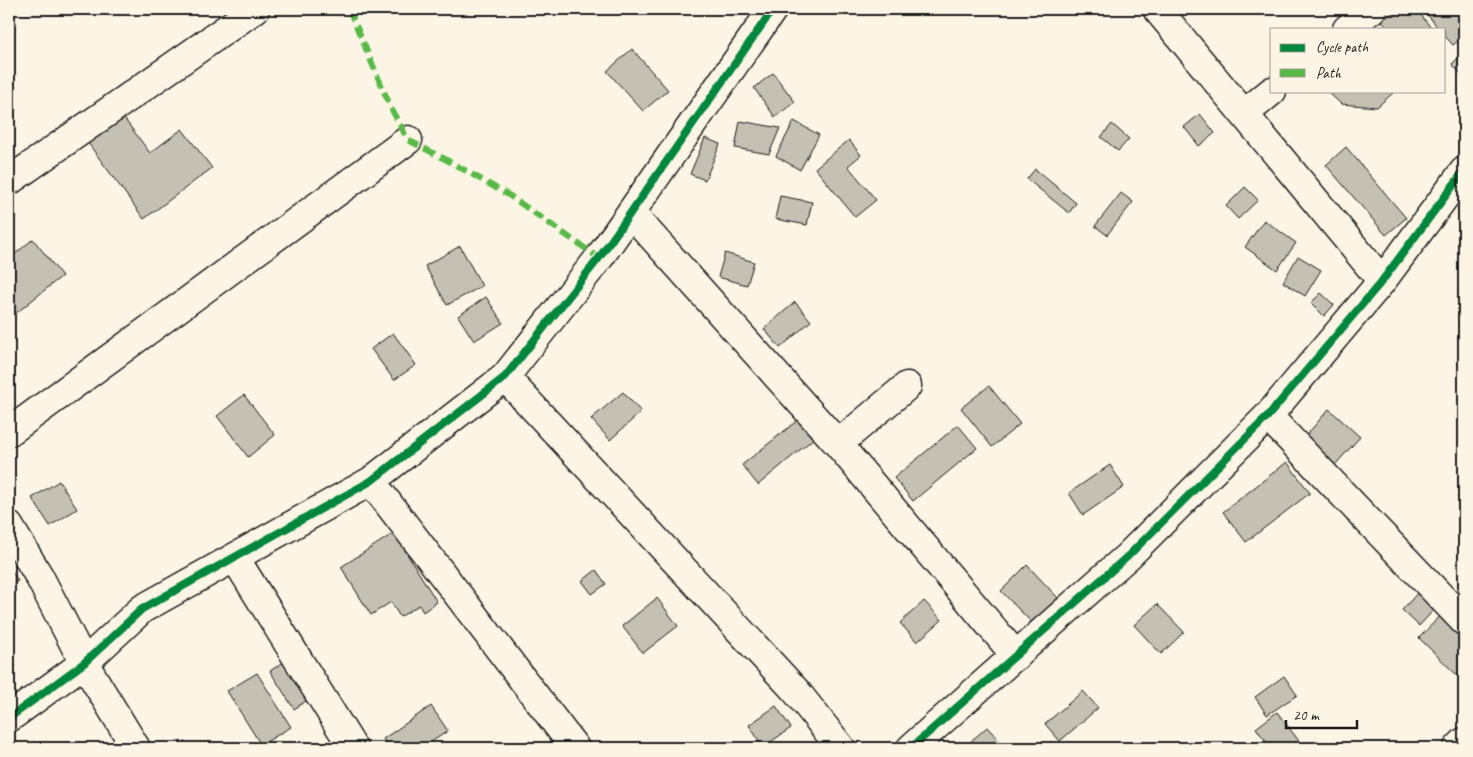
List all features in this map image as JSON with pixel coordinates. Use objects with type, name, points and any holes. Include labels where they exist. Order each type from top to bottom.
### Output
[{"type":"street","points":[[9,181],[255,9]]},
{"type":"street","points":[[9,718],[84,662],[142,609],[371,481],[506,377],[599,258],[773,9]]},
{"type":"street","points":[[1157,9],[1382,281]]},
{"type":"street","points":[[1349,28],[1372,9]]},
{"type":"street","points":[[1244,114],[1271,92]]},
{"type":"street","points":[[9,432],[408,140]]},
{"type":"street","points":[[911,748],[1128,556],[1268,416],[1382,281],[1464,171]]},
{"type":"street","points":[[631,213],[838,444],[1016,656]]},
{"type":"street","points":[[506,377],[796,692],[841,748]]},
{"type":"street","points":[[838,444],[907,386]]},
{"type":"street","points":[[1268,416],[1464,621]]},
{"type":"street","points":[[371,481],[575,748]]},
{"type":"street","points":[[9,526],[84,662],[136,748]]},
{"type":"street","points":[[235,558],[353,748]]},
{"type":"street","points":[[1458,748],[1464,742]]},
{"type":"building","points":[[1397,9],[1416,9],[1431,28],[1387,28],[1382,21]]},
{"type":"building","points":[[1423,9],[1464,9],[1464,36],[1453,45],[1446,37],[1446,28],[1438,28]]},
{"type":"building","points":[[632,49],[668,90],[643,111],[607,71]]},
{"type":"building","points":[[1464,52],[1464,77],[1452,64]]},
{"type":"building","points":[[773,73],[795,102],[775,117],[754,88]]},
{"type":"building","points":[[1328,92],[1393,93],[1377,107],[1341,104]]},
{"type":"building","points":[[1200,114],[1215,133],[1199,146],[1184,127]]},
{"type":"building","points":[[123,117],[150,153],[182,129],[212,168],[144,219],[88,143]]},
{"type":"building","points":[[740,121],[780,128],[769,154],[735,148]]},
{"type":"building","points":[[794,121],[819,135],[800,170],[776,156]]},
{"type":"building","points":[[1112,124],[1129,139],[1118,151],[1101,137]]},
{"type":"building","points":[[705,138],[720,144],[705,180],[690,174]]},
{"type":"building","points":[[849,140],[861,155],[848,166],[876,200],[855,217],[815,168]]},
{"type":"building","points":[[1346,147],[1406,218],[1386,235],[1326,165]]},
{"type":"building","points":[[1035,169],[1076,203],[1069,213],[1027,179]]},
{"type":"building","points":[[1245,187],[1258,200],[1238,219],[1226,206]]},
{"type":"building","points":[[1121,193],[1133,202],[1107,235],[1095,226]]},
{"type":"building","points":[[780,196],[812,202],[807,225],[775,219]]},
{"type":"building","points":[[1264,220],[1296,243],[1277,270],[1245,247]]},
{"type":"building","points":[[33,239],[62,276],[9,319],[9,259]]},
{"type":"building","points":[[460,246],[482,286],[447,305],[425,266]]},
{"type":"building","points":[[725,253],[754,262],[747,285],[718,277]]},
{"type":"building","points":[[1298,256],[1321,270],[1305,296],[1283,282]]},
{"type":"building","points":[[1321,293],[1334,305],[1324,316],[1311,303]]},
{"type":"building","points":[[486,297],[503,323],[474,341],[458,316]]},
{"type":"building","points":[[795,302],[811,321],[780,348],[764,329]]},
{"type":"building","points":[[393,333],[416,365],[394,380],[371,349]]},
{"type":"building","points":[[989,386],[1020,424],[992,447],[961,408]]},
{"type":"building","points":[[623,392],[641,412],[610,440],[591,419]]},
{"type":"building","points":[[244,395],[275,435],[248,457],[217,416]]},
{"type":"building","points":[[1329,409],[1360,437],[1334,466],[1303,439]]},
{"type":"building","points":[[798,420],[813,439],[758,485],[742,465]]},
{"type":"building","points":[[958,425],[977,448],[913,501],[894,478]]},
{"type":"building","points":[[1287,462],[1310,493],[1246,542],[1223,512]]},
{"type":"building","points":[[1110,465],[1124,487],[1083,515],[1069,493]]},
{"type":"building","points":[[59,481],[77,509],[50,526],[32,498]]},
{"type":"building","points":[[394,533],[437,602],[423,612],[419,605],[400,617],[391,602],[371,615],[341,567]]},
{"type":"building","points":[[1027,565],[1058,598],[1032,623],[1001,591]]},
{"type":"building","points":[[9,567],[18,581],[9,587]]},
{"type":"building","points":[[596,570],[606,584],[592,594],[582,581]]},
{"type":"building","points":[[1422,588],[1439,604],[1419,626],[1402,610]]},
{"type":"building","points":[[657,598],[678,626],[643,653],[622,626]]},
{"type":"building","points":[[924,601],[942,620],[917,642],[900,623]]},
{"type":"building","points":[[1157,604],[1184,632],[1161,654],[1134,625]]},
{"type":"building","points":[[1444,612],[1464,632],[1464,682],[1419,638]]},
{"type":"building","points":[[285,661],[309,699],[294,709],[270,671]]},
{"type":"building","points":[[257,673],[291,727],[261,745],[227,691]]},
{"type":"building","points":[[1284,676],[1297,695],[1267,715],[1255,697]]},
{"type":"building","points":[[1083,691],[1098,708],[1060,741],[1045,724]]},
{"type":"building","points":[[431,706],[448,731],[422,748],[389,748],[383,739]]},
{"type":"building","points":[[776,706],[791,728],[763,747],[749,725]]},
{"type":"building","points":[[1277,712],[1299,741],[1289,748],[1271,748],[1256,728]]},
{"type":"building","points":[[987,727],[1006,748],[974,748],[969,743]]},
{"type":"marked path","points":[[349,9],[391,108],[408,140],[510,196],[599,258]]},
{"type":"cycle path","points":[[9,718],[84,663],[142,609],[371,481],[505,377],[599,258],[773,9]]},
{"type":"cycle path","points":[[911,748],[1128,556],[1268,416],[1382,281],[1464,171]]}]
